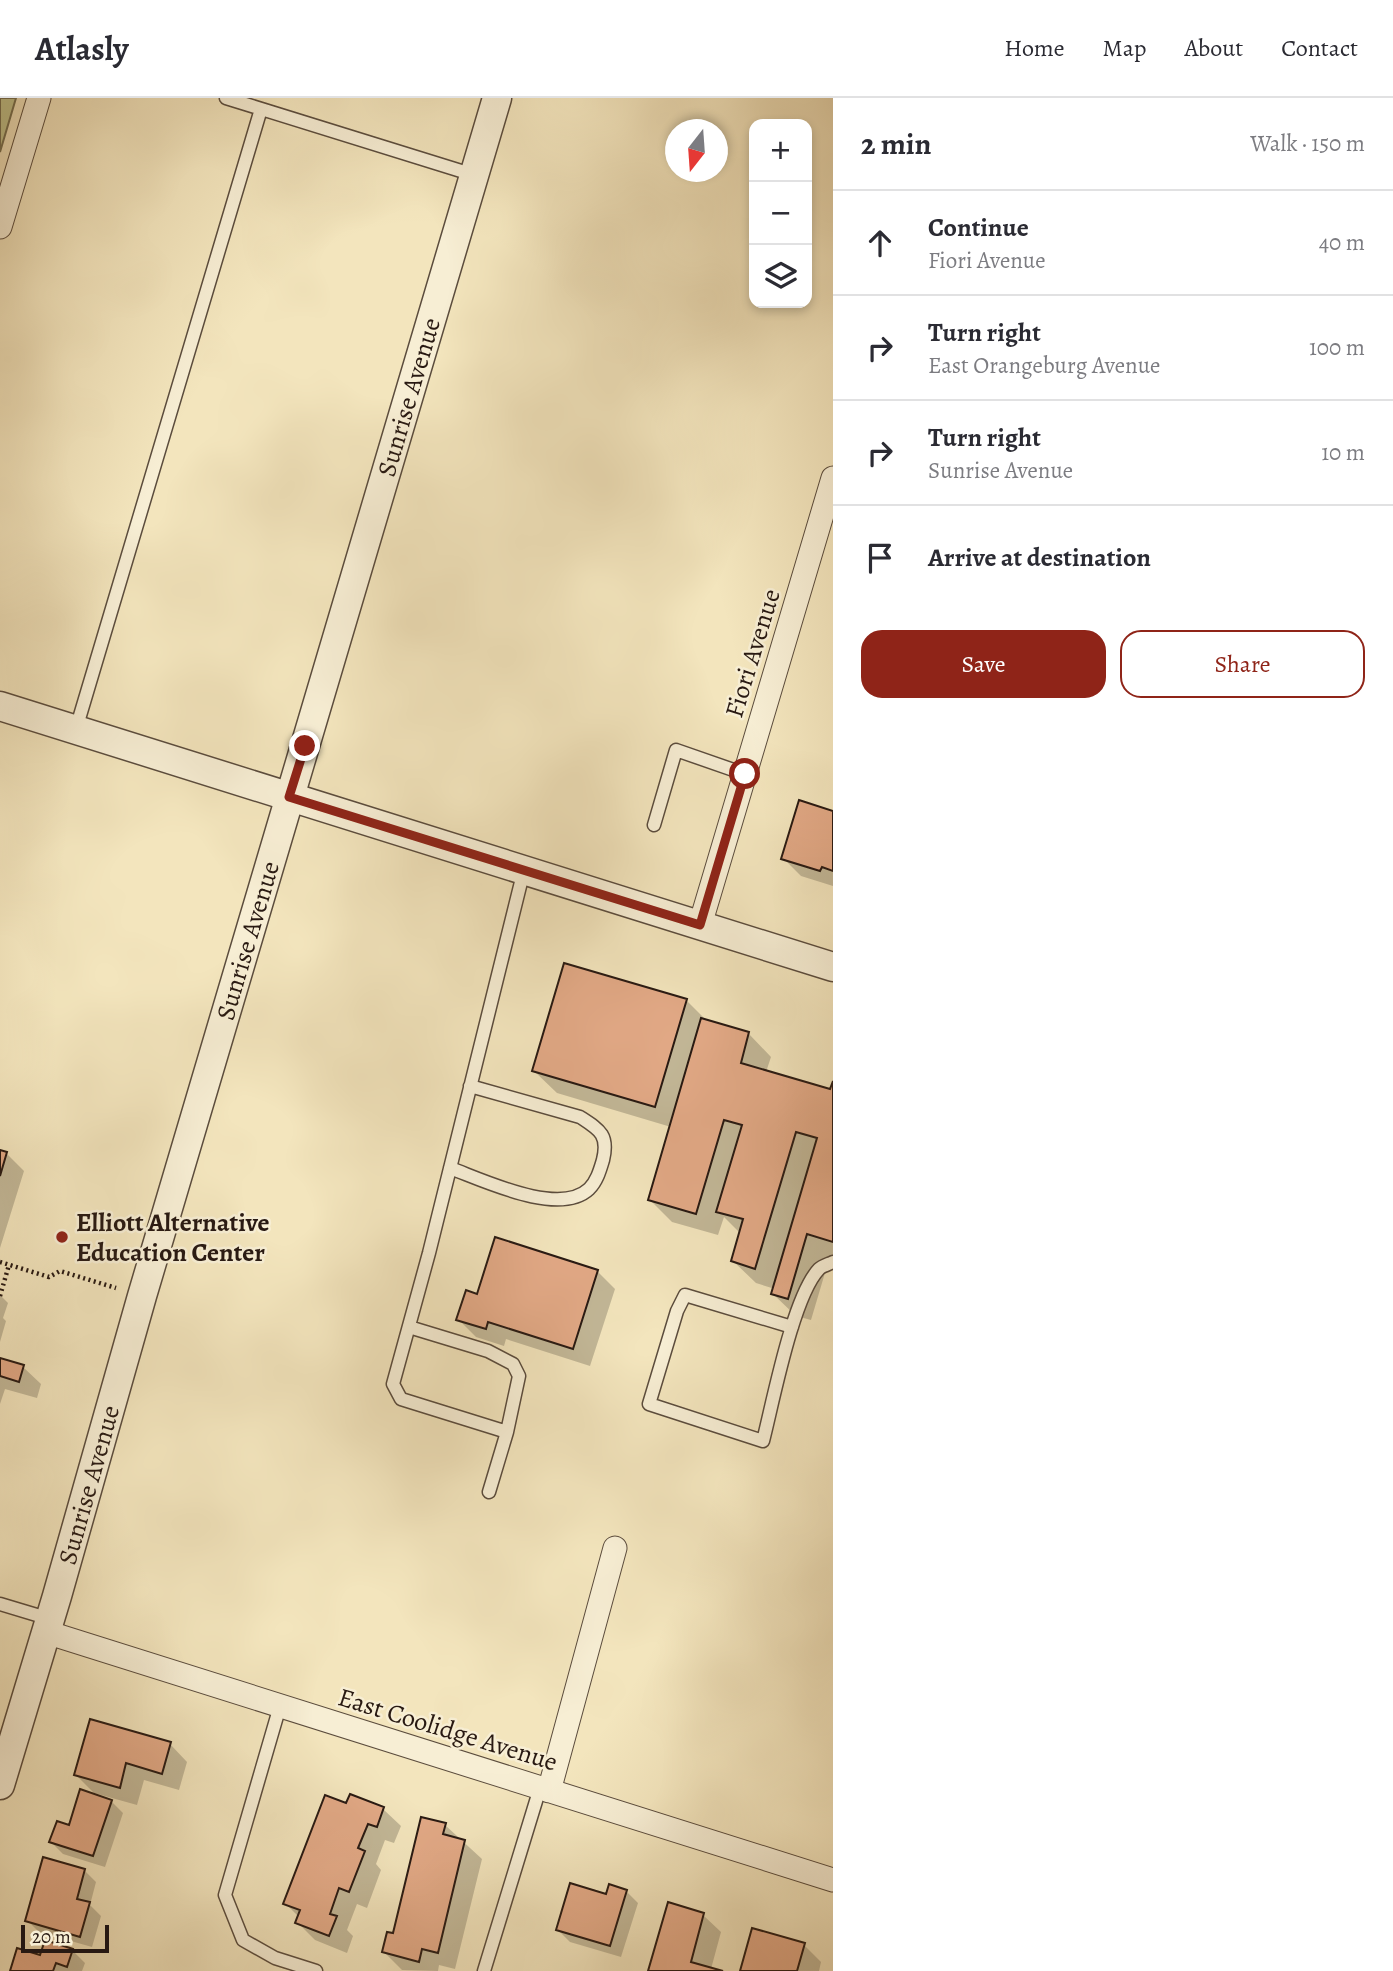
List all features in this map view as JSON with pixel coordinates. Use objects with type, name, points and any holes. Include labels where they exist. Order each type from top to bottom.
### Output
[{"type":"street","points":[[0,227],[38,98]]},
{"type":"street","name":"Sunrise Avenue","points":[[0,1785],[497,98]]},
{"type":"street","name":"Fiori Avenue","points":[[700,925],[833,478]]},
{"type":"street","points":[[0,706],[833,967]]},
{"type":"street","points":[[545,1789],[615,1548]]},
{"type":"street","name":"East Coolidge Avenue","points":[[48,1625],[280,1706],[833,1880]]},
{"type":"lane","points":[[226,98],[474,175]]},
{"type":"lane","points":[[76,729],[261,109]]},
{"type":"lane","points":[[654,825],[676,750],[745,774]]},
{"type":"lane","points":[[507,1432],[401,1399],[393,1384],[524,870]]},
{"type":"lane","points":[[450,1168],[535,1198],[555,1200],[571,1199],[589,1189],[599,1174],[605,1149],[604,1136],[595,1127],[580,1117],[470,1086]]},
{"type":"lane","points":[[792,1327],[685,1295],[677,1311],[649,1404],[763,1441],[792,1327],[807,1289],[819,1268],[833,1262]]},
{"type":"lane","points":[[409,1327],[488,1351],[513,1364],[519,1376],[507,1432],[489,1492]]},
{"type":"lane","points":[[0,1604],[48,1625]]},
{"type":"lane","points":[[280,1706],[225,1895],[243,1940],[275,1958],[316,1971]]},
{"type":"lane","points":[[485,1971],[545,1789]]},
{"type":"path","points":[[0,1262],[49,1277],[60,1271],[142,1296]]},
{"type":"path","points":[[0,1296],[9,1265]]},
{"type":"green space","points":[[0,98],[16,98],[0,152]]},
{"type":"building","points":[[799,800],[833,811],[833,871],[822,867],[820,871],[781,859]]},
{"type":"building","points":[[564,963],[687,999],[655,1107],[532,1071]]},
{"type":"building","points":[[701,1018],[749,1032],[741,1063],[830,1089],[833,1081],[833,1242],[807,1234],[788,1299],[771,1294],[817,1138],[796,1132],[755,1269],[731,1261],[743,1219],[716,1212],[742,1125],[724,1120],[696,1214],[648,1200]]},
{"type":"building","points":[[0,1150],[7,1152],[0,1176]]},
{"type":"building","points":[[495,1237],[598,1270],[573,1349],[488,1322],[486,1329],[456,1320],[466,1290],[477,1294]]},
{"type":"building","points":[[0,1358],[24,1365],[19,1382],[0,1376]]},
{"type":"building","points":[[90,1719],[171,1742],[162,1774],[126,1763],[120,1788],[74,1775]]},
{"type":"building","points":[[80,1789],[112,1800],[93,1856],[49,1842],[57,1821],[69,1825]]},
{"type":"building","points":[[350,1794],[384,1807],[377,1827],[368,1824],[358,1848],[365,1851],[349,1892],[339,1888],[330,1914],[337,1916],[329,1936],[295,1923],[300,1910],[283,1904],[325,1795],[346,1803]]},
{"type":"building","points":[[421,1817],[446,1823],[443,1834],[465,1840],[438,1953],[422,1949],[419,1962],[382,1952],[387,1932],[393,1933]]},
{"type":"building","points":[[43,1857],[85,1869],[77,1899],[90,1902],[80,1937],[25,1921]]},
{"type":"building","points":[[570,1883],[606,1894],[609,1884],[627,1890],[610,1946],[556,1930]]},
{"type":"building","points":[[668,1902],[704,1913],[691,1962],[723,1971],[648,1971]]},
{"type":"building","points":[[752,1928],[805,1943],[797,1971],[740,1971]]},
{"type":"building","points":[[45,1940],[73,1949],[67,1967],[56,1963],[53,1971],[10,1971],[17,1948],[40,1955]]},
{"type":"place","name":"Elliott Alternative Education Center","points":[[62,1237]]},
{"type":"route","points":[[305,746],[289,797],[700,925],[745,774]]}]
